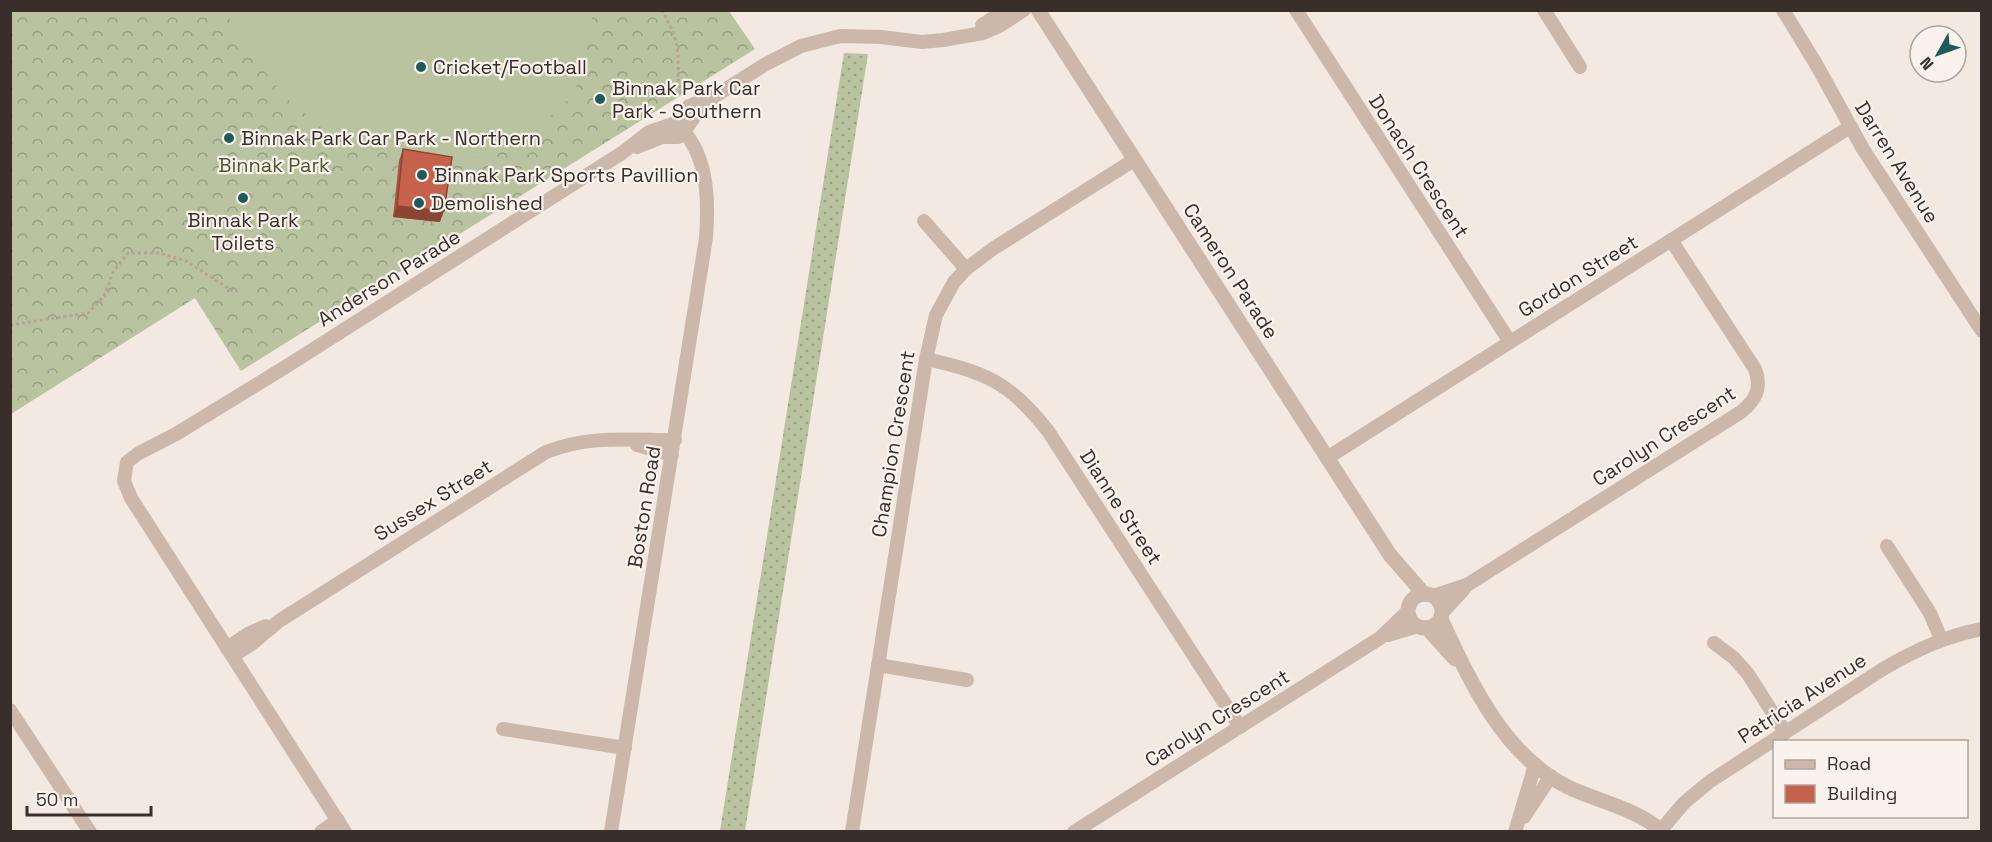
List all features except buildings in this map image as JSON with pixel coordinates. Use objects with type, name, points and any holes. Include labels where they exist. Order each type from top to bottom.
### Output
[{"type":"street","name":"Anderson Parade","points":[[962,37],[1005,10]]},
{"type":"street","name":"Anderson Parade","points":[[342,828],[131,498],[124,481],[124,468],[131,458],[176,434],[622,153],[649,132],[679,131],[689,106],[715,96],[784,54],[820,40],[840,36],[922,42],[962,37],[983,33],[1024,10]]},
{"type":"street","name":"Cameron Parade","points":[[1038,10],[1390,555],[1428,595]]},
{"type":"street","points":[[1544,10],[1580,67]]},
{"type":"street","name":"Darren Avenue","points":[[1783,10],[1816,64],[1850,127],[1982,331]]},
{"type":"street","name":"Donach Crescent","points":[[1299,12],[1510,342]]},
{"type":"street","name":"Gordon Street","points":[[1327,458],[1850,127]]},
{"type":"street","name":"Boston Road","points":[[611,831],[706,238],[705,188],[679,131]]},
{"type":"street","name":"Champion Crescent","points":[[852,831],[926,359],[936,315],[954,282],[966,269],[994,248],[1134,160]]},
{"type":"street","points":[[924,221],[966,269]]},
{"type":"street","name":"Carolyn Crescent","points":[[1441,616],[1467,585],[1741,412],[1755,399],[1759,385],[1755,369],[1671,240]]},
{"type":"street","name":"Dianne Street","points":[[926,359],[974,370],[992,378],[1035,413],[1240,727]]},
{"type":"street","name":"Sussex Street","points":[[230,652],[248,634],[279,621],[546,452],[579,442],[605,438],[675,440]]},
{"type":"street","name":"Sussex Street","points":[[618,439],[672,455]]},
{"type":"street","points":[[1887,546],[1930,613],[1941,639]]},
{"type":"street","name":"Cameron Parade","points":[[1390,555],[1409,607]]},
{"type":"street","name":"Carolyn Crescent","points":[[1428,595],[1467,585]]},
{"type":"street","points":[[1467,673],[1422,627],[1411,620],[1409,607],[1418,595],[1428,595],[1441,603],[1441,616],[1467,673],[1509,739],[1534,765],[1566,786],[1646,819],[1662,831]]},
{"type":"street","name":"Carolyn Crescent","points":[[1074,831],[1380,638],[1409,607]]},
{"type":"street","points":[[1422,627],[1437,623],[1441,616]]},
{"type":"street","name":"Carolyn Crescent","points":[[1380,638],[1422,627]]},
{"type":"street","name":"Patricia Avenue","points":[[1662,831],[1695,792],[1883,669],[1941,639],[1982,629]]},
{"type":"street","points":[[1714,643],[1734,658],[1748,674],[1785,732]]},
{"type":"street","points":[[878,665],[967,680]]},
{"type":"street","points":[[10,710],[90,831]]},
{"type":"street","points":[[503,729],[625,748]]},
{"type":"street","points":[[1516,830],[1534,765]]},
{"type":"street","points":[[1516,830],[1551,776]]},
{"type":"street","points":[[321,831],[342,828]]},
{"type":"path","points":[[662,10],[677,46],[680,70],[678,86],[682,97]]},
{"type":"path","points":[[10,332],[11,325],[88,314],[105,296],[112,272],[128,253],[159,253],[186,261],[234,292]]},
{"type":"green space","name":"Cricket/Football","points":[[594,10],[575,93],[521,145],[448,165],[371,149],[332,136],[286,98],[240,41],[226,11]]},
{"type":"green space","name":"Binnak Park","points":[[11,11],[729,11],[755,49],[241,371],[195,298],[11,414]]},
{"type":"green space","points":[[844,53],[868,54],[745,831],[720,831]]},
{"type":"place","name":"Cricket/Football","points":[[421,67]]},
{"type":"place","name":"Binnak Park Car Park - Southern","points":[[600,99]]},
{"type":"place","name":"Binnak Park Car Park - Northern","points":[[229,138]]},
{"type":"place","name":"Binnak Park Sports Pavillion","points":[[422,175]]},
{"type":"place","name":"Binnak Park Toilets","points":[[243,198]]},
{"type":"place","name":"Demolished","points":[[419,203]]}]
